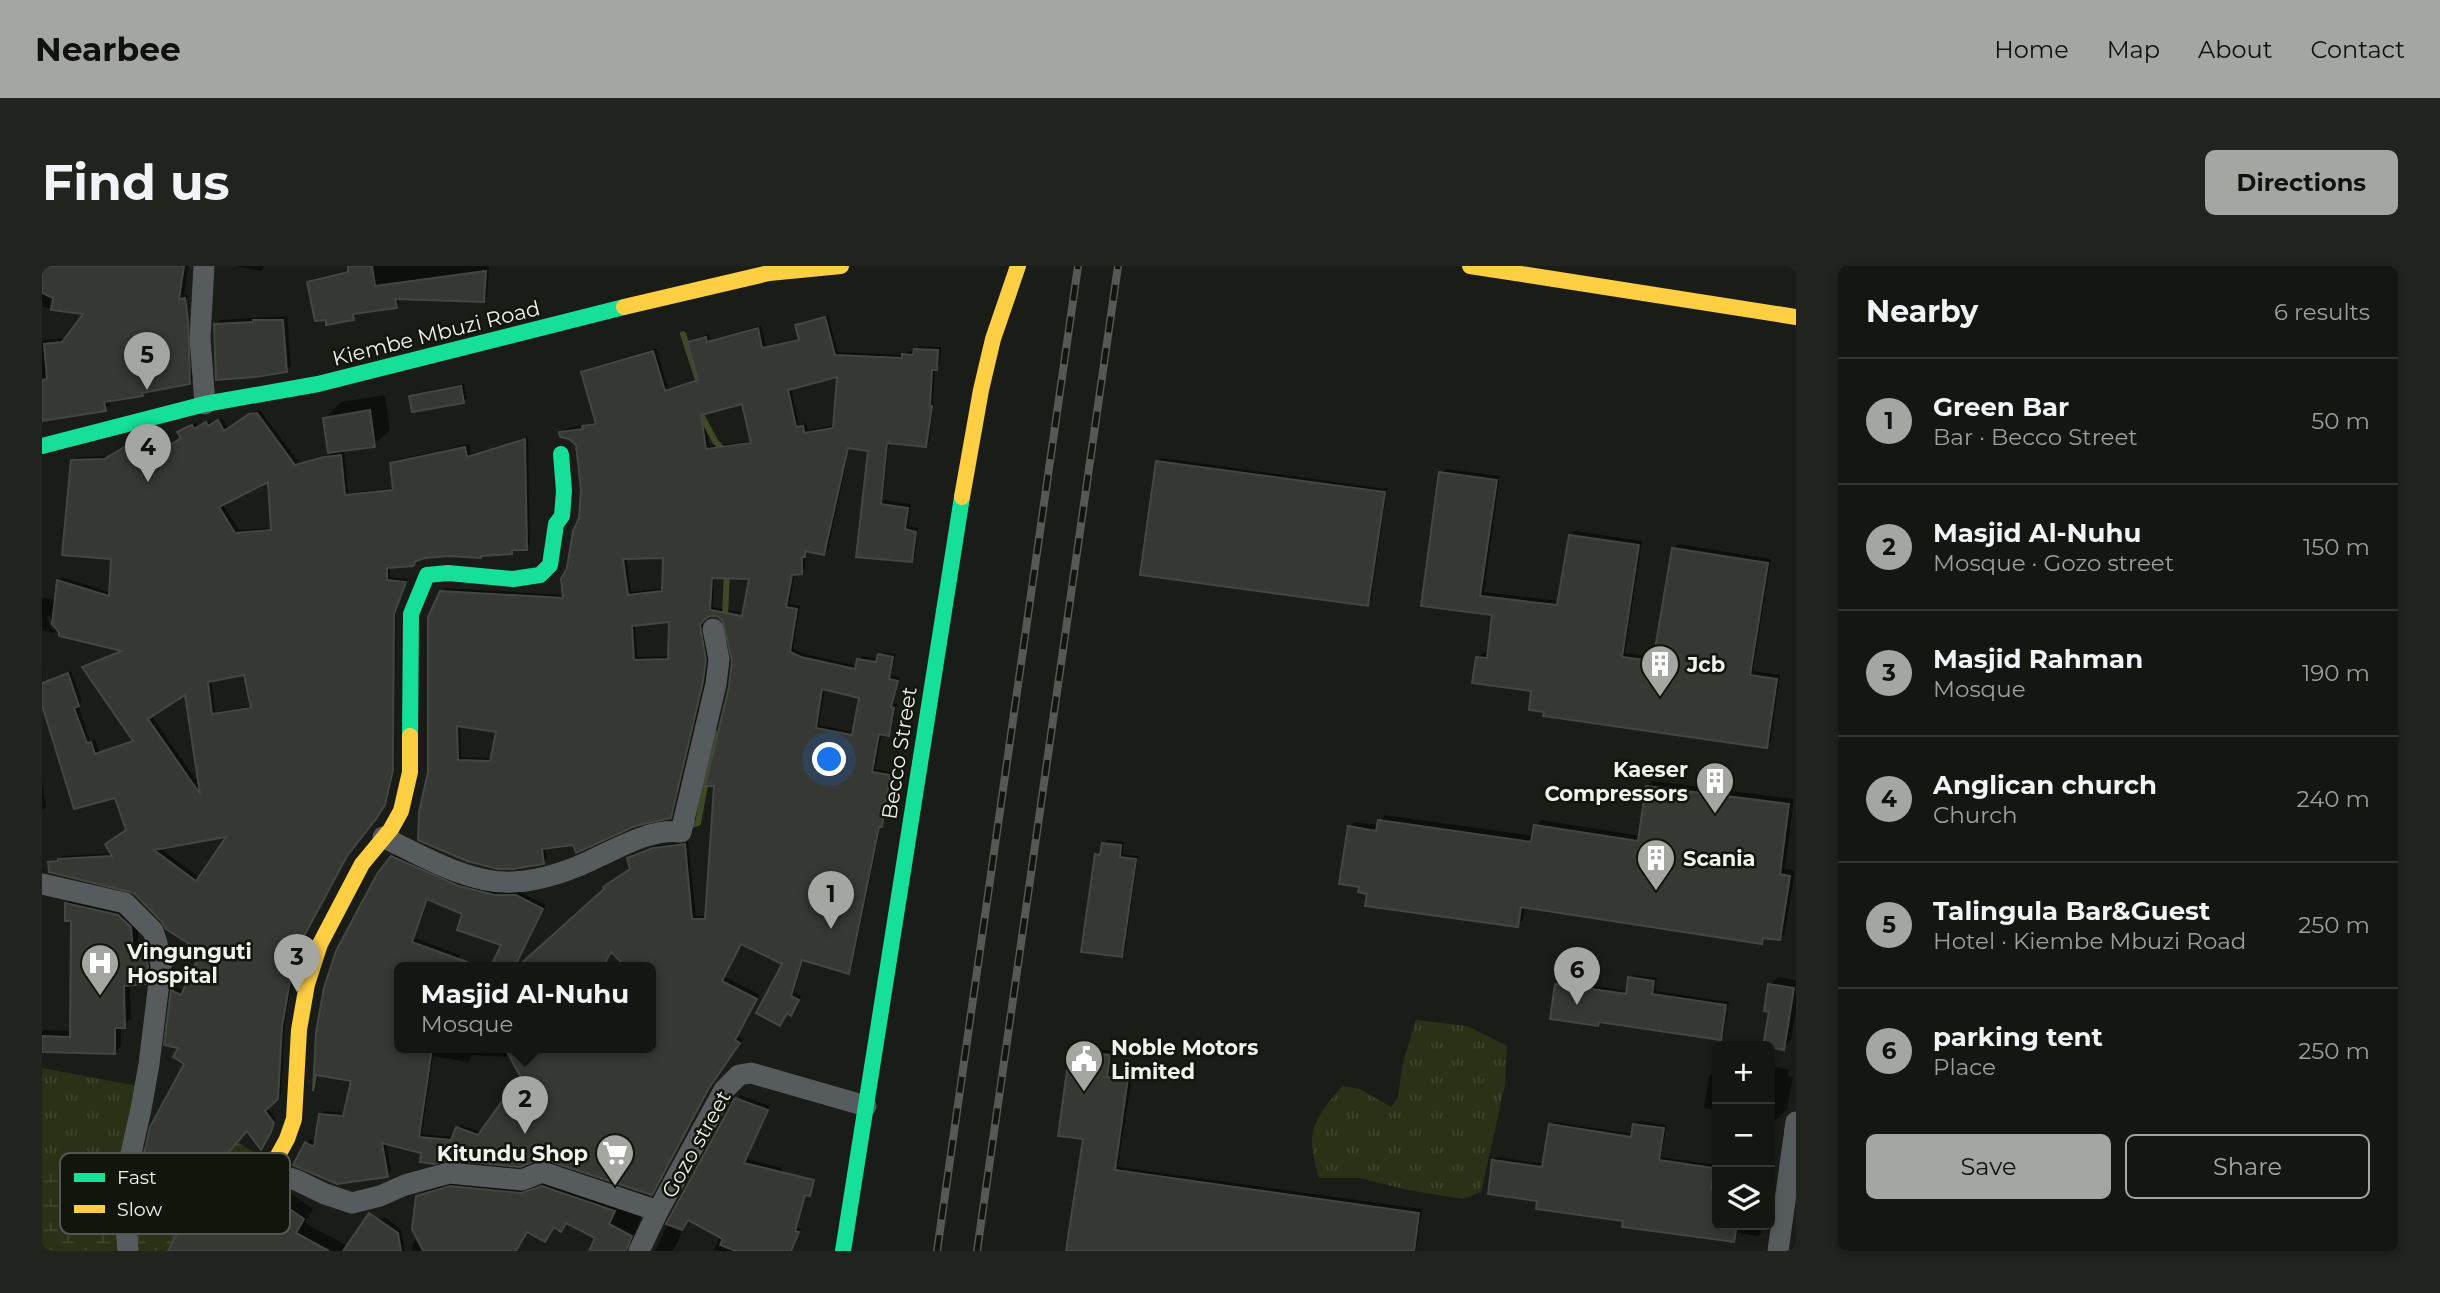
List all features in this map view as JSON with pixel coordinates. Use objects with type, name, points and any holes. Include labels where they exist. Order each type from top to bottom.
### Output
[{"type":"street","points":[[204,266],[200,338],[205,404]]},
{"type":"street","name":"Kiembe Mbuzi Road","points":[[42,446],[205,404],[318,384],[410,362],[680,293],[769,273],[841,266]]},
{"type":"street","name":"Becco Street","points":[[843,1251],[946,591],[981,390],[993,339],[1018,266]]},
{"type":"street","points":[[1471,266],[1796,317]]},
{"type":"street","points":[[280,1153],[294,1119],[299,1030],[307,984],[320,944],[362,864],[391,829],[401,811],[410,772],[411,614],[414,600],[423,592],[427,575],[448,573],[513,579],[540,575],[550,565],[556,524],[562,516],[564,491],[561,454]]},
{"type":"street","points":[[383,837],[447,869],[511,883],[581,866],[635,840],[672,830],[681,832],[716,684],[719,659],[713,629]]},
{"type":"street","points":[[42,884],[125,903],[153,931],[157,943],[161,966],[149,1064],[131,1153]]},
{"type":"street","name":"Gozo street","points":[[290,1178],[352,1203],[449,1173],[522,1180],[542,1172],[659,1211],[724,1090],[739,1075],[751,1073],[866,1106]]},
{"type":"street","points":[[1778,1251],[1796,1122]]},
{"type":"street","points":[[639,1251],[659,1211]]},
{"type":"green space","points":[[1416,1020],[1467,1026],[1507,1046],[1505,1085],[1481,1192],[1463,1199],[1359,1178],[1319,1178],[1312,1138],[1324,1109],[1342,1086],[1360,1089],[1391,1107],[1398,1097],[1403,1062]]},
{"type":"green space","points":[[42,1068],[143,1087],[123,1153],[60,1153],[61,1234],[42,1251]]},
{"type":"green space","points":[[232,1139],[255,1153],[105,1153]]},
{"type":"green space","points":[[60,1158],[60,1234],[273,1234],[271,1240],[264,1251],[42,1251],[42,1160]]},
{"type":"building","points":[[42,266],[184,266],[179,299],[185,298],[188,321],[190,384],[142,393],[143,396],[104,402],[106,411],[42,421],[42,380],[47,379],[44,344],[62,342],[83,314],[51,310],[53,298],[42,293]]},
{"type":"building","points":[[348,266],[372,266],[375,286],[486,271],[484,302],[395,299],[397,308],[353,314],[354,320],[326,325],[326,320],[315,321],[307,282],[348,272]]},
{"type":"building","points":[[825,317],[835,355],[902,358],[902,354],[913,355],[914,349],[938,350],[937,370],[932,370],[932,406],[926,447],[887,443],[881,504],[908,508],[905,529],[916,532],[912,562],[856,557],[868,451],[848,448],[824,555],[805,551],[805,557],[802,557],[802,574],[792,575],[786,607],[797,609],[790,652],[855,669],[857,659],[876,662],[878,654],[893,657],[889,679],[898,681],[891,707],[894,708],[889,736],[879,734],[872,772],[890,775],[882,827],[879,827],[849,974],[802,960],[791,996],[799,1000],[791,1016],[787,1013],[780,1026],[756,1013],[782,964],[741,944],[722,981],[757,999],[735,1040],[740,1043],[709,1088],[652,1195],[546,1160],[537,1160],[520,1167],[450,1160],[434,1164],[420,1162],[421,1153],[382,1143],[388,1177],[337,1184],[293,1165],[305,1142],[314,1147],[319,1114],[343,1116],[351,1081],[316,1075],[313,1091],[316,1032],[324,988],[336,951],[377,874],[391,856],[459,886],[495,895],[516,895],[543,909],[517,962],[493,962],[501,945],[457,930],[462,914],[427,899],[412,942],[467,962],[394,962],[394,1053],[431,1053],[419,1137],[451,1140],[456,1127],[478,1135],[520,1076],[508,1053],[656,1053],[656,962],[621,962],[611,952],[605,962],[523,962],[604,889],[603,887],[630,869],[627,858],[653,848],[685,844],[692,919],[705,919],[714,786],[705,786],[729,687],[732,661],[723,621],[717,616],[710,616],[700,625],[706,660],[703,682],[671,818],[635,826],[576,853],[573,845],[542,849],[544,864],[498,869],[467,861],[418,840],[419,812],[428,772],[428,617],[440,591],[563,598],[561,579],[567,568],[573,531],[579,518],[581,490],[576,445],[569,439],[560,437],[559,432],[583,429],[582,426],[596,424],[581,372],[653,351],[665,391],[698,380],[687,342],[706,337],[707,342],[758,328],[762,348],[799,340],[795,325]],"holes":[[[837,377],[833,428],[804,433],[803,426],[796,427],[788,390]],[[742,404],[751,443],[706,449],[701,415]],[[663,558],[662,591],[628,595],[623,559]],[[712,578],[749,579],[742,616],[710,610]],[[669,622],[668,659],[634,660],[632,626]],[[822,689],[859,698],[852,735],[816,728]],[[457,726],[496,732],[490,761],[458,760]]]},
{"type":"building","points":[[283,320],[287,372],[216,380],[214,324]]},
{"type":"building","points":[[461,386],[464,403],[412,412],[409,396]]},
{"type":"building","points":[[370,410],[375,447],[328,453],[323,418]]},
{"type":"building","points":[[257,413],[295,465],[341,455],[345,495],[393,490],[390,463],[465,447],[467,457],[525,439],[527,550],[512,550],[512,554],[481,558],[425,558],[416,561],[413,566],[387,568],[387,580],[406,582],[394,614],[393,770],[385,805],[347,856],[303,938],[290,981],[282,1027],[278,1099],[265,1111],[274,1123],[271,1132],[261,1150],[247,1131],[228,1153],[144,1153],[150,1127],[184,1064],[173,1057],[178,1048],[164,1045],[171,990],[181,995],[198,958],[173,949],[194,947],[166,929],[134,893],[49,872],[48,862],[58,859],[112,856],[105,844],[126,830],[115,798],[74,809],[42,705],[42,683],[68,673],[79,706],[74,708],[87,743],[91,742],[95,754],[133,741],[82,667],[122,651],[59,636],[52,624],[57,580],[109,596],[111,559],[62,555],[71,460],[104,459],[133,442],[136,447],[144,443],[151,457],[181,438],[177,432],[192,425],[194,429],[206,422],[208,426],[218,420],[224,431],[249,414]],"holes":[[[268,482],[271,530],[235,533],[219,507]],[[244,675],[251,708],[212,714],[208,682]],[[185,695],[200,794],[148,719]],[[226,837],[196,881],[154,850]]]},
{"type":"building","points":[[1156,461],[1385,492],[1368,606],[1140,575]]},
{"type":"building","points":[[1439,472],[1497,480],[1480,596],[1557,605],[1569,535],[1639,545],[1622,657],[1653,661],[1672,548],[1768,563],[1750,675],[1777,679],[1767,748],[1543,716],[1544,712],[1529,710],[1531,691],[1472,683],[1476,657],[1487,658],[1492,615],[1421,606]]},
{"type":"building","points":[[1646,786],[1789,804],[1780,874],[1790,876],[1780,940],[1763,938],[1762,944],[1521,907],[1518,927],[1365,906],[1367,894],[1358,892],[1359,887],[1339,884],[1348,826],[1376,831],[1378,820],[1531,842],[1534,825],[1638,841]]},
{"type":"building","points":[[1102,843],[1121,845],[1120,857],[1136,859],[1122,957],[1081,952],[1095,854],[1100,855]]},
{"type":"building","points":[[65,903],[118,915],[131,927],[133,954],[145,952],[148,966],[146,984],[124,986],[125,1028],[115,1028],[115,1054],[42,1052],[42,1036],[70,1037],[71,921],[65,921]]},
{"type":"building","points":[[1628,977],[1654,981],[1652,994],[1726,1005],[1721,1040],[1599,1022],[1598,1026],[1550,1019],[1555,984],[1626,994]]},
{"type":"building","points":[[1768,984],[1794,988],[1784,1050],[1775,1048],[1775,1041],[1764,1041],[1769,1012],[1764,1011]]},
{"type":"building","points":[[1070,1049],[1110,1055],[1107,1077],[1128,1078],[1115,1170],[1419,1213],[1414,1251],[1066,1251],[1083,1139],[1058,1136]]},
{"type":"building","points":[[735,1098],[768,1110],[744,1163],[814,1180],[810,1196],[805,1195],[795,1231],[799,1232],[791,1251],[736,1251],[720,1245],[723,1239],[688,1220],[682,1230],[666,1224]]},
{"type":"building","points":[[1549,1124],[1631,1137],[1633,1124],[1664,1128],[1659,1160],[1712,1168],[1712,1230],[1736,1230],[1734,1242],[1622,1227],[1623,1221],[1536,1209],[1537,1201],[1488,1194],[1492,1160],[1542,1167]]},
{"type":"building","points":[[450,1186],[521,1193],[542,1186],[615,1211],[609,1224],[632,1236],[626,1251],[589,1251],[595,1238],[566,1223],[561,1232],[554,1227],[545,1242],[527,1232],[516,1251],[423,1251],[412,1229],[416,1196]]},
{"type":"building","points":[[290,1209],[304,1219],[296,1233],[329,1251],[168,1251],[177,1234],[290,1234]]},
{"type":"building","points":[[369,1213],[398,1233],[401,1251],[343,1251]]},
{"type":"waterway","points":[[683,334],[699,383],[695,385]]},
{"type":"waterway","points":[[698,409],[715,441],[726,453]]},
{"type":"waterway","points":[[724,638],[727,572]]},
{"type":"waterway","points":[[686,827],[698,823],[715,733]]},
{"type":"railway","points":[[937,1251],[1078,266]]},
{"type":"railway","points":[[977,1251],[1118,266]]},
{"type":"traffic: fast","points":[[42,446],[205,404],[318,384],[624,307]]},
{"type":"traffic: fast","points":[[410,736],[411,614],[427,575],[448,573],[513,579],[540,575],[550,565],[556,524],[562,516],[564,491],[561,454]]},
{"type":"traffic: fast","points":[[843,1251],[962,497]]},
{"type":"traffic: slow","points":[[624,307],[769,273],[841,266]]},
{"type":"traffic: slow","points":[[962,497],[993,339],[1018,266]]},
{"type":"traffic: slow","points":[[1470,266],[1796,317]]},
{"type":"traffic: slow","points":[[279,1153],[294,1119],[299,1030],[307,984],[320,944],[362,864],[391,829],[401,811],[410,772],[410,736]]},
{"type":"place","name":"Talingula Bar&Guest","points":[[147,390]]},
{"type":"place","name":"Anglican church","points":[[148,482]]},
{"type":"place","name":"Jcb","points":[[1660,698]]},
{"type":"place","name":"Kaeser Compressors","points":[[1715,815]]},
{"type":"place","name":"Scania","points":[[1656,892]]},
{"type":"place","name":"Green Bar","points":[[831,929]]},
{"type":"place","name":"Masjid Rahman","points":[[297,992]]},
{"type":"place","name":"Vingunguti Hospital","points":[[100,997]]},
{"type":"place","name":"parking tent","points":[[1577,1005]]},
{"type":"place","name":"Noble Motors Limited","points":[[1084,1093]]},
{"type":"place","name":"Masjid Al-Nuhu","points":[[525,1134]]},
{"type":"place","name":"Kitundu Shop","points":[[615,1187]]}]
